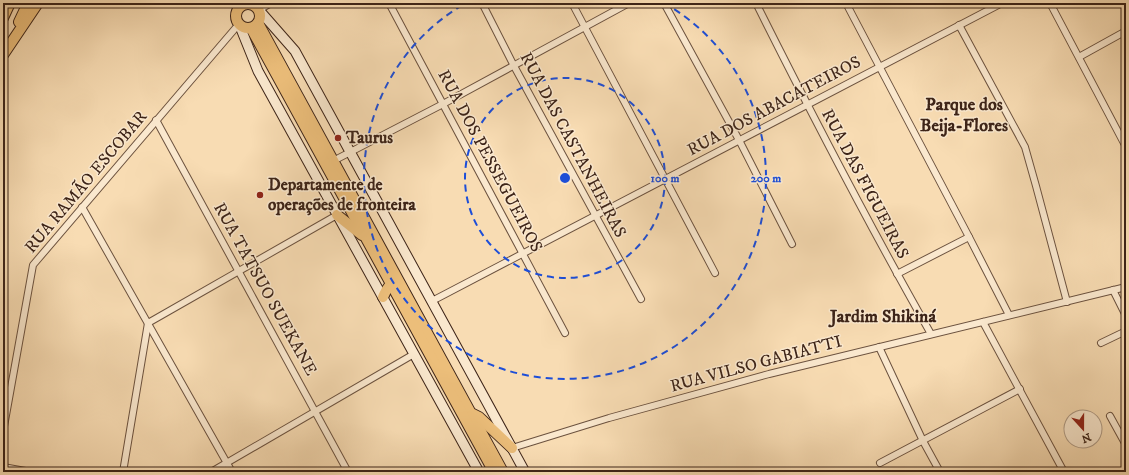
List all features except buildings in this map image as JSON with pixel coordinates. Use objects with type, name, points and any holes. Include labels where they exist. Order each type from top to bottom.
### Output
[{"type":"main road","points":[[3,18],[10,3]]},
{"type":"main road","points":[[3,56],[28,3]]},
{"type":"main road","points":[[3,56],[38,3]]},
{"type":"main road","points":[[479,472],[258,71],[236,17],[242,4],[254,5],[296,51],[525,472]]},
{"type":"main road","points":[[239,24],[244,27],[254,26],[261,17],[259,10]]},
{"type":"main road","points":[[254,26],[333,161],[396,284],[426,348],[494,472]]},
{"type":"main road","points":[[254,26],[366,239],[396,284],[464,401],[503,472]]},
{"type":"main road","points":[[337,215],[366,239]]},
{"type":"main road","points":[[383,297],[385,291],[396,284]]},
{"type":"main road","points":[[470,412],[479,417],[512,448]]},
{"type":"street","points":[[259,10],[271,3]]},
{"type":"street","name":"RUA DOS PESSEGUEIROS","points":[[389,3],[565,333]]},
{"type":"street","name":"RUA DAS CASTANHEIRAS","points":[[482,3],[514,66],[641,299]]},
{"type":"street","points":[[572,3],[715,273]]},
{"type":"street","points":[[333,161],[444,104],[629,3]]},
{"type":"street","points":[[664,3],[739,140],[792,244]]},
{"type":"street","name":"RUA DAS FIGUEIRAS","points":[[756,3],[807,105],[930,334]]},
{"type":"street","points":[[846,3],[1009,315]]},
{"type":"street","name":"RUA DOS ABACATEIROS","points":[[432,301],[1002,3]]},
{"type":"street","points":[[1050,3],[1126,147]]},
{"type":"street","name":"RUA RAMÃO ESCOBAR","points":[[3,432],[33,265],[239,24]]},
{"type":"street","points":[[959,25],[1025,147],[1067,302]]},
{"type":"street","points":[[1079,57],[1126,31]]},
{"type":"street","name":"RUA TATSUO SUEKANE","points":[[156,120],[348,472]]},
{"type":"street","points":[[82,207],[232,472]]},
{"type":"street","points":[[148,323],[337,215]]},
{"type":"street","points":[[897,274],[969,237]]},
{"type":"street","name":"RUA VILSO GABIATTI","points":[[512,448],[609,418],[769,374],[1126,287]]},
{"type":"street","points":[[1113,290],[1126,316]]},
{"type":"street","points":[[983,322],[1064,472]]},
{"type":"street","points":[[123,472],[148,323]]},
{"type":"street","points":[[1101,343],[1126,331]]},
{"type":"street","points":[[879,347],[923,441],[940,472]]},
{"type":"street","points":[[211,472],[414,354]]},
{"type":"street","points":[[880,463],[1020,389]]},
{"type":"street","points":[[1110,416],[1126,445]]},
{"type":"street","points":[[3,467],[31,472]]},
{"type":"place","name":"Taurus","points":[[338,138]]},
{"type":"place","name":"Departamente de operações de fronteira","points":[[260,195]]},
{"type":"district","name":"Parque dos Beija-Flores","points":[[964,115]]},
{"type":"district","name":"Jardim Shikiná","points":[[883,317]]}]
